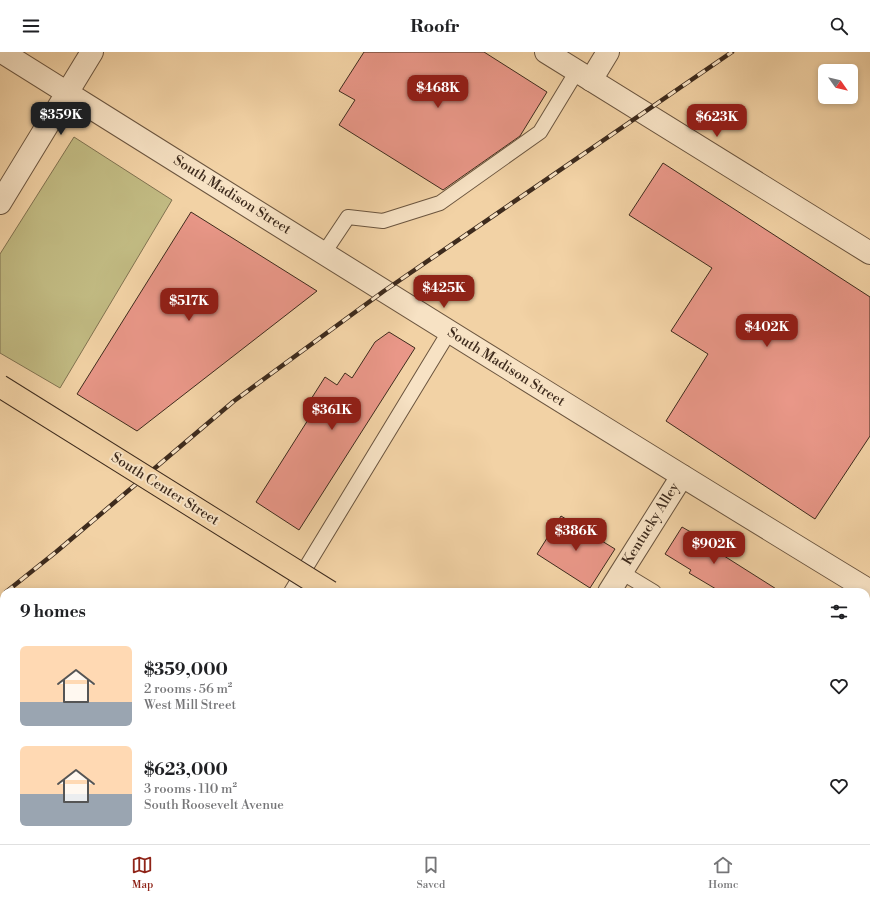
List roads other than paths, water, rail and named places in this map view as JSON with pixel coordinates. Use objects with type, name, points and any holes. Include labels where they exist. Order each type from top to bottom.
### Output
[{"type":"main road","name":"South Center Street","points":[[0,386],[324,588]]},
{"type":"street","name":"South Madison Street","points":[[2,52],[449,332],[865,588]]},
{"type":"street","points":[[0,203],[92,52]]},
{"type":"street","points":[[546,52],[870,253]]},
{"type":"street","points":[[584,76],[608,52]]},
{"type":"street","name":"Kentucky Alley","points":[[611,588],[682,476]]},
{"type":"lane","points":[[324,253],[348,217],[383,222],[440,203],[540,132],[584,76]]},
{"type":"lane","points":[[293,588],[449,332]]},
{"type":"lane","points":[[621,572],[647,588]]},
{"type":"railway","points":[[11,588],[56,552],[234,401],[384,291],[732,52]]}]
